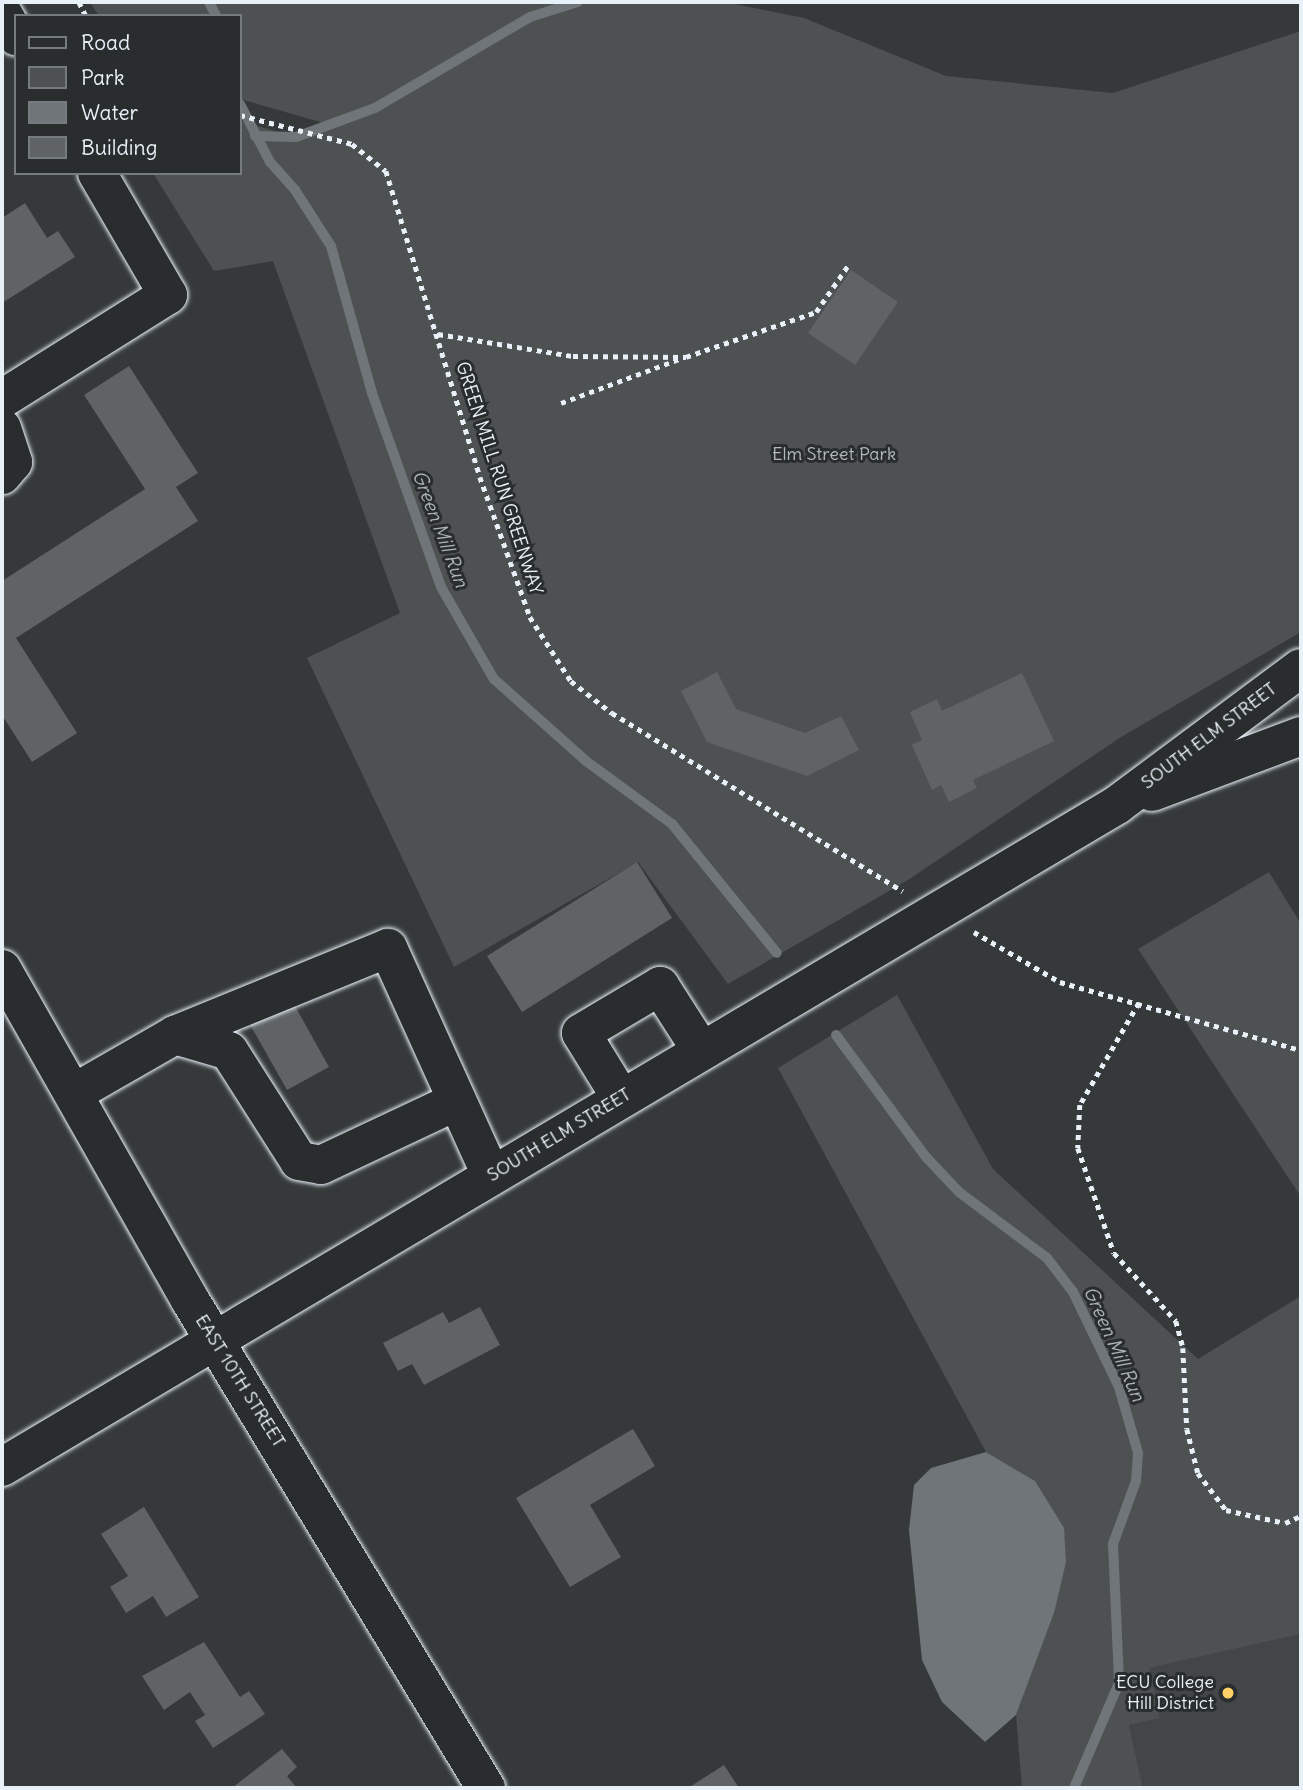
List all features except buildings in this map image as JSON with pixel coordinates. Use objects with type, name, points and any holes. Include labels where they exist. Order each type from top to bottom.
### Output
[{"type":"street","points":[[2,12],[14,33]]},
{"type":"street","points":[[2,399],[168,295],[98,175]]},
{"type":"street","points":[[2,428],[13,462],[2,475]]},
{"type":"street","name":"SOUTH ELM STREET","points":[[2,1467],[1118,805],[1269,689],[1301,668]]},
{"type":"street","points":[[1269,689],[1299,738]]},
{"type":"street","name":"SOUTH ELM STREET","points":[[1118,805],[1299,738]]},
{"type":"street","points":[[74,1093],[175,1035],[388,948],[491,1175]]},
{"type":"street","name":"EAST 10TH STREET","points":[[2,969],[215,1340],[477,1785]]},
{"type":"street","points":[[621,1098],[581,1033],[660,986],[701,1050]]},
{"type":"street","points":[[175,1035],[229,1051],[299,1161],[321,1165],[457,1101]]},
{"type":"path","name":"GREEN MILL RUN GREENWAY","points":[[242,115],[323,134],[352,144],[386,171],[530,617],[570,681],[612,713],[904,892]]},
{"type":"path","points":[[561,402],[816,312],[849,264]]},
{"type":"path","points":[[438,334],[573,356],[686,357]]},
{"type":"path","points":[[980,935],[1060,982],[1301,1050]]},
{"type":"path","points":[[1139,1003],[1080,1105],[1078,1148],[1114,1253],[1176,1321],[1183,1349],[1187,1429],[1198,1473],[1226,1510],[1285,1523],[1301,1516]]},
{"type":"shaded area","name":"ECU College Hill District","points":[[1301,1634],[1301,1788],[1143,1788],[1129,1725],[1160,1717],[1148,1668]]},
{"type":"green space","name":"Elm Street Park","points":[[90,2],[725,2],[804,18],[946,76],[1113,93],[1301,31],[1301,632],[1121,737],[908,880],[728,984],[638,862],[454,967],[307,658],[400,613],[273,261],[214,271],[154,175],[242,175],[242,122],[296,137],[327,124],[242,100],[242,14],[98,14]]},
{"type":"green space","points":[[1269,872],[1301,924],[1301,1197],[1138,949]]},
{"type":"green space","points":[[897,995],[993,1169],[1198,1359],[1301,1296],[1301,1634],[1149,1668],[1160,1718],[1129,1725],[1143,1788],[1022,1788],[1016,1715],[1054,1613],[1035,1481],[986,1452],[778,1068]]},
{"type":"water","points":[[986,1452],[1035,1481],[1064,1528],[1066,1562],[1054,1613],[1016,1715],[985,1742],[942,1702],[922,1660],[909,1530],[914,1485],[931,1468]]},
{"type":"waterway","name":"Green Mill Run","points":[[209,2],[215,14]]},
{"type":"waterway","points":[[255,136],[296,137],[375,108],[530,17],[578,2]]},
{"type":"waterway","name":"Green Mill Run","points":[[242,108],[270,162],[295,190],[331,246],[372,393],[441,587],[494,679],[586,761],[672,824],[777,953]]},
{"type":"waterway","name":"Green Mill Run","points":[[836,1035],[926,1157],[959,1192],[1047,1258],[1073,1292],[1119,1387],[1138,1453],[1136,1481],[1113,1544],[1119,1683],[1074,1788]]},
{"type":"place","name":"ECU College Hill District","points":[[1228,1693]]}]
